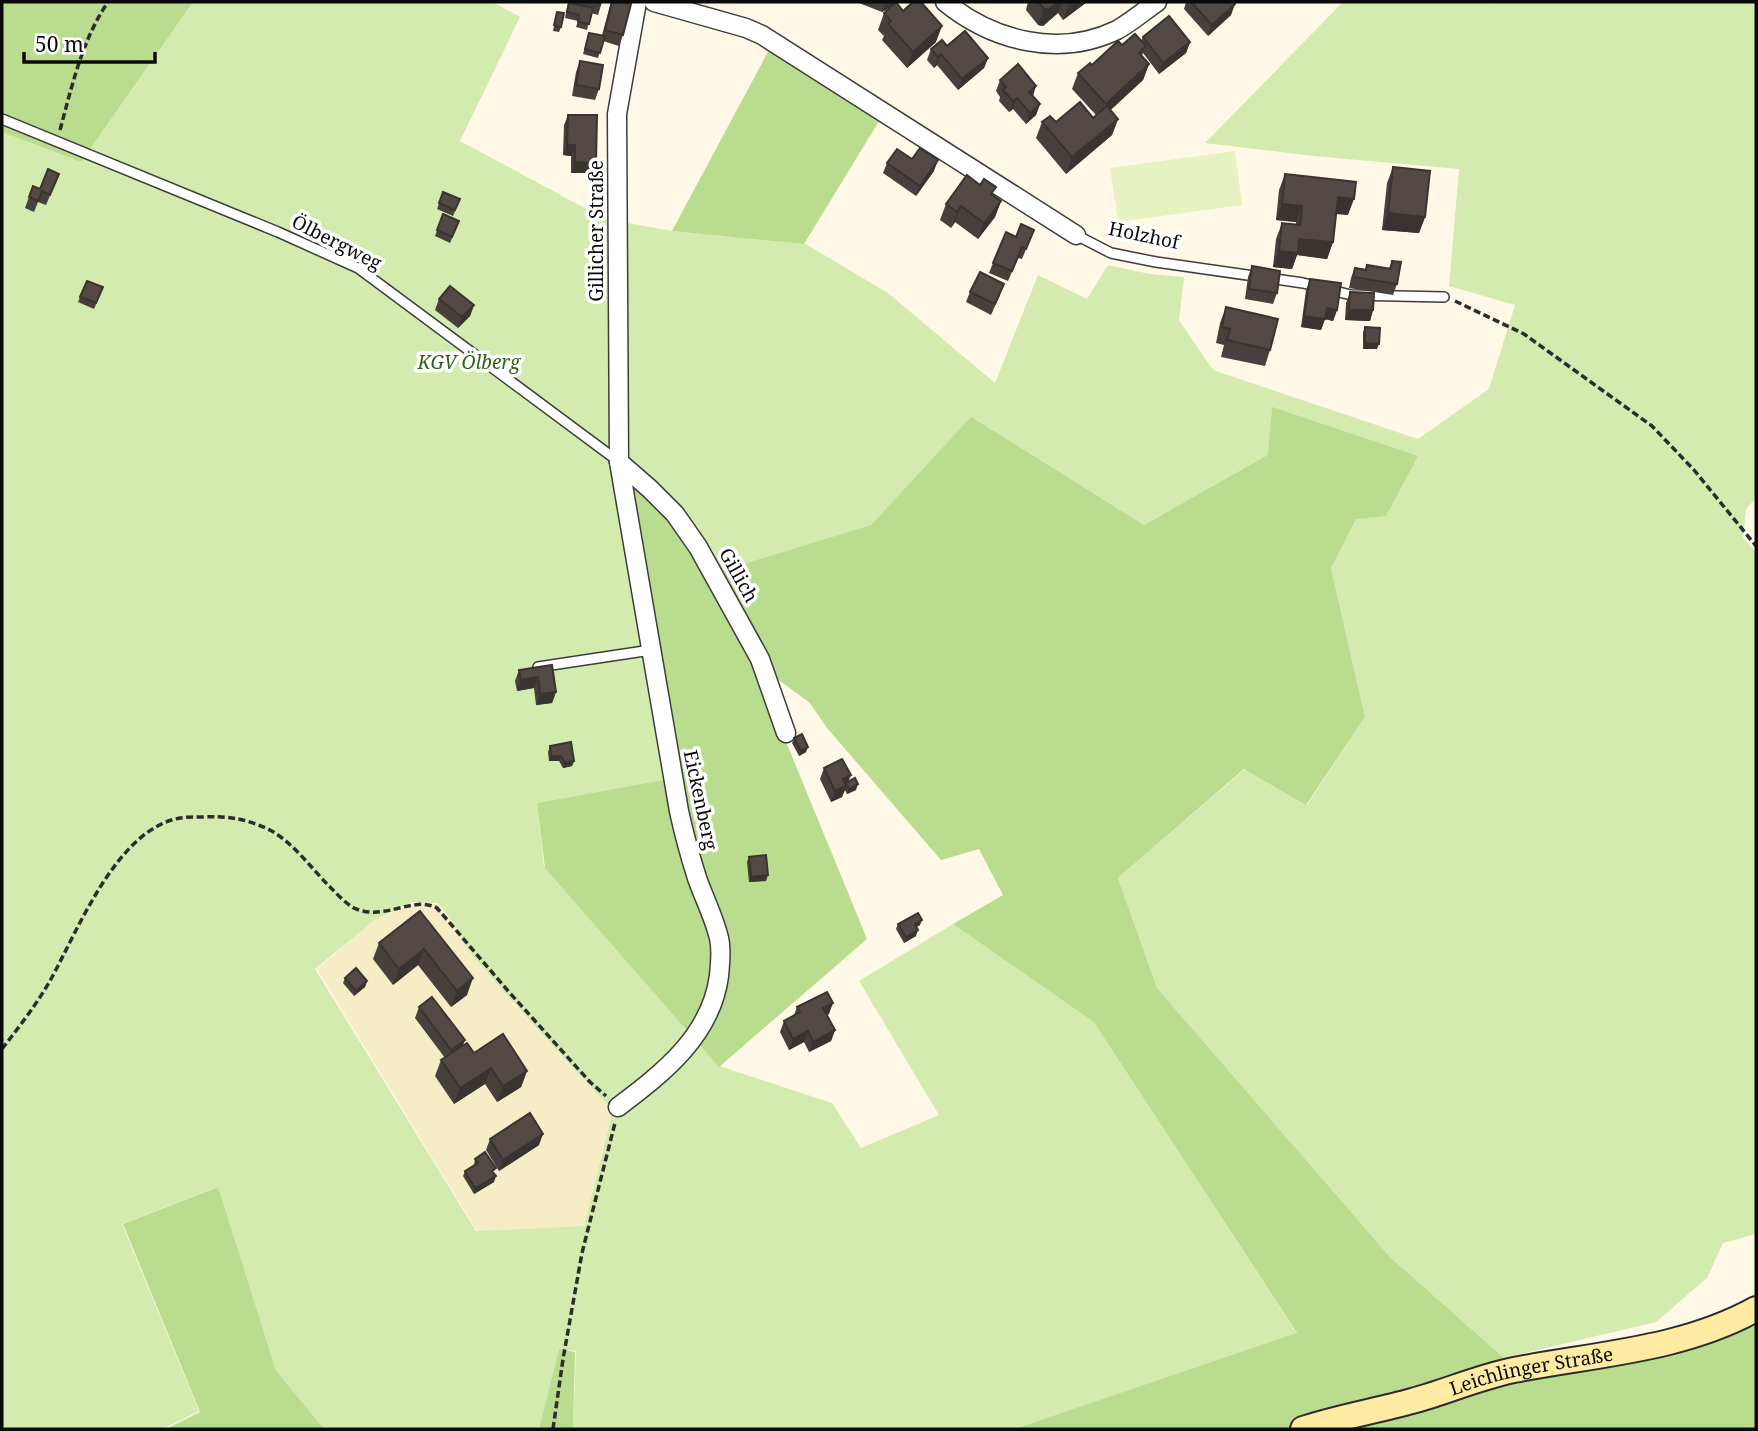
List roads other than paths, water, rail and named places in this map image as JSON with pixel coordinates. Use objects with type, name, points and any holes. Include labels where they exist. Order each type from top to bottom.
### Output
[{"type":"main road","name":"Leichlinger Straße","points":[[1303,1429],[1413,1401],[1512,1371],[1668,1343],[1753,1313]]},
{"type":"street","name":"Gillicher Straße","points":[[619,462],[617,114],[637,2]]},
{"type":"street","name":"Holzhof","points":[[654,2],[747,28],[762,35],[1076,235]]},
{"type":"street","points":[[945,2],[963,17],[1010,38],[1034,43],[1064,44],[1100,37],[1119,29],[1157,2]]},
{"type":"street","name":"Eickenberg","points":[[618,1107],[653,1081],[689,1045],[714,997],[720,960],[716,925],[698,881],[682,823],[619,462]]},
{"type":"street","name":"Gillich","points":[[619,462],[674,514],[704,555],[760,659],[786,733]]},
{"type":"lane","name":"Ölbergweg","points":[[2,119],[278,232],[358,268],[619,462]]},
{"type":"lane","name":"Holzhof","points":[[1076,235],[1111,253],[1303,283],[1351,295],[1444,297]]},
{"type":"lane","points":[[538,667],[651,650]]},
{"type":"park label","name":"KGV Ölberg","points":[[469,362]]}]
